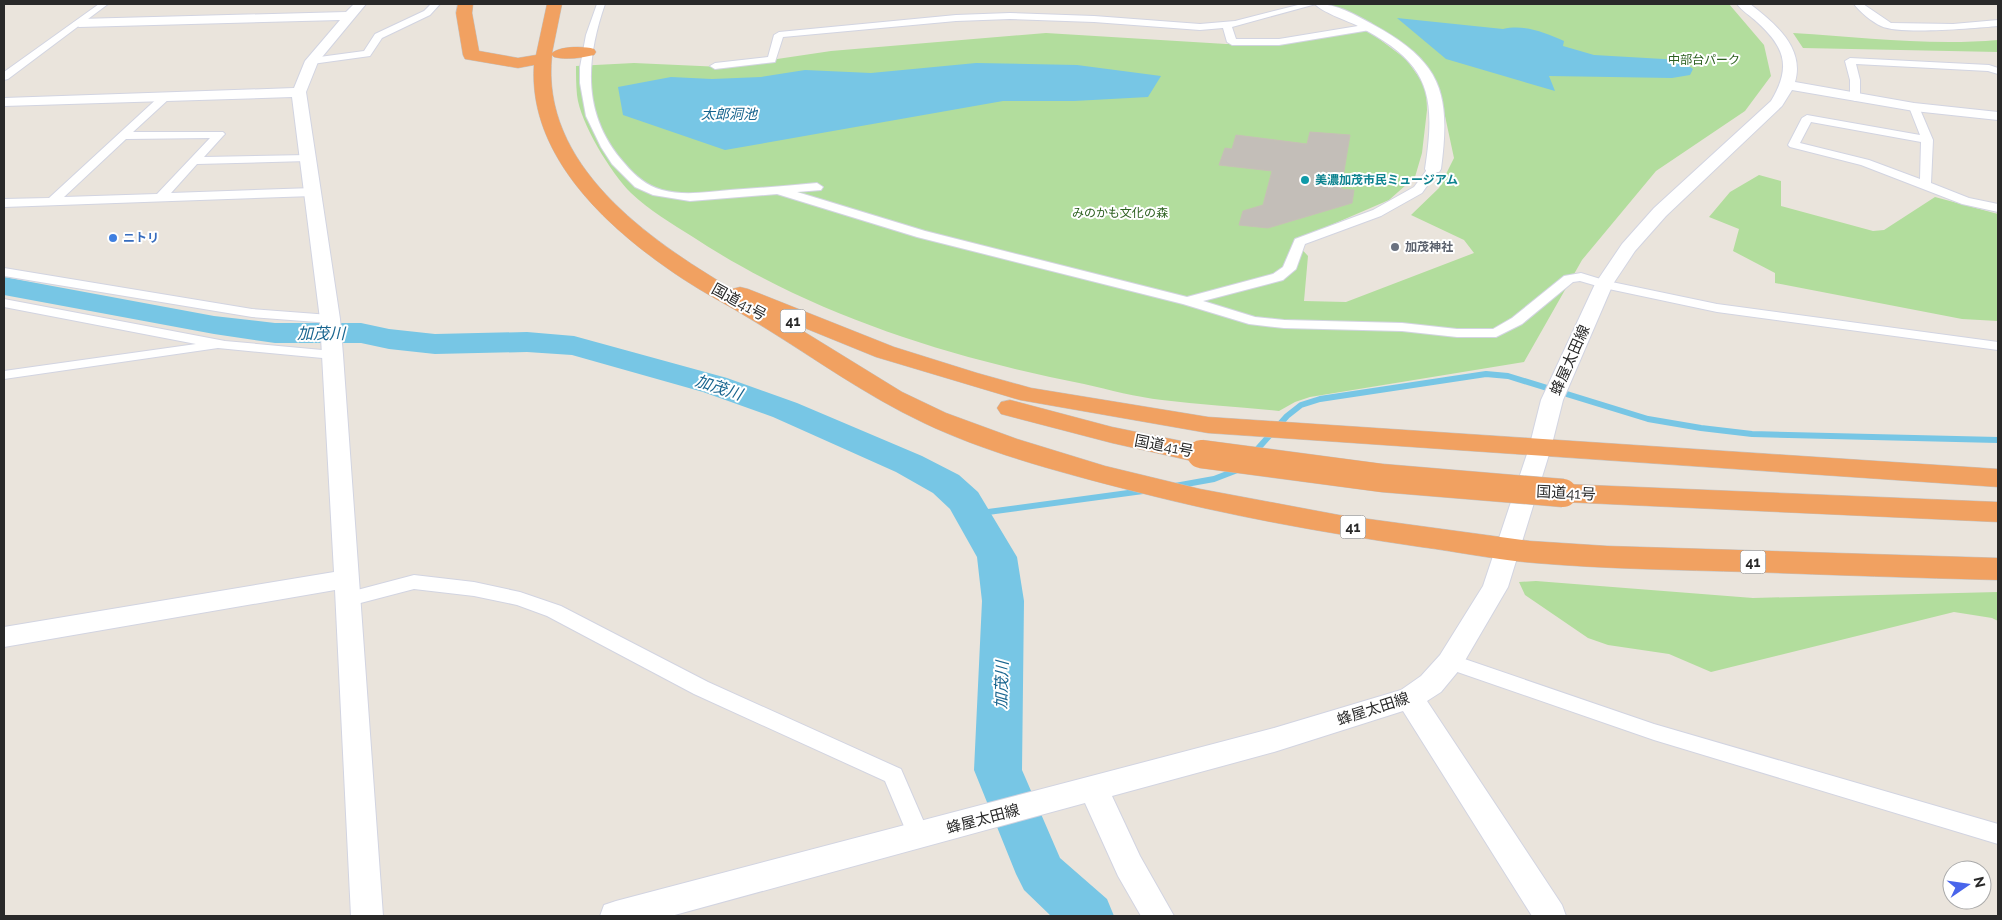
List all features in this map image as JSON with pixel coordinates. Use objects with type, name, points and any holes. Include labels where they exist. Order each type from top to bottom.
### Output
[{"type":"highway","points":[[465,4],[464,13],[471,55],[518,63],[588,52]]},
{"type":"highway","name":"国道41号","points":[[555,4],[552,57],[544,101],[555,136],[567,158],[600,201],[620,220],[702,282],[758,314],[876,364],[959,393],[1112,435],[1203,450]]},
{"type":"highway","name":"国道41号","points":[[572,4],[552,57],[560,105],[568,133],[583,160],[603,189],[671,250],[712,278],[814,332],[924,375],[1054,414],[1265,464],[1395,480],[1998,512]]},
{"type":"highway","name":"41","points":[[740,294],[885,352],[1029,395],[1208,425],[1998,478]]},
{"type":"highway","name":"41","points":[[758,314],[914,408],[1008,445],[1098,473],[1200,499],[1339,524],[1508,549],[1607,557],[1998,569]]},
{"type":"highway","name":"国道41号","points":[[1564,489],[1998,505]]},
{"type":"street","points":[[4,78],[104,4]]},
{"type":"street","points":[[360,4],[312,60],[299,92],[330,319],[333,355],[349,589],[367,916]]},
{"type":"street","points":[[312,60],[367,54],[378,36],[427,13],[436,4]]},
{"type":"street","points":[[601,4],[585,67],[585,90],[601,138],[620,166],[640,185],[653,192],[670,196],[690,197],[817,187]]},
{"type":"street","points":[[1001,4],[1010,16]]},
{"type":"street","points":[[715,66],[772,60],[780,34],[956,18],[1010,16],[1200,26],[1226,25],[1253,20],[1312,4]]},
{"type":"street","points":[[1188,301],[1278,277],[1289,269],[1300,242],[1377,213],[1418,190],[1433,169],[1438,124],[1435,100],[1429,78],[1408,55],[1370,27],[1321,4]]},
{"type":"street","name":"蜂屋太田線","points":[[616,916],[1274,740],[1410,698],[1432,684],[1450,662],[1496,587],[1540,448],[1555,393],[1604,284],[1628,248],[1660,212],[1777,103],[1787,85],[1790,62],[1787,49],[1776,32],[1743,4]]},
{"type":"street","points":[[1858,4],[1884,24],[1892,26],[1953,27],[1998,22]]},
{"type":"street","points":[[79,23],[348,16]]},
{"type":"street","points":[[1226,25],[1232,42],[1279,42],[1370,27]]},
{"type":"street","points":[[1855,98],[1855,80],[1850,61],[1989,68],[1998,71]]},
{"type":"street","points":[[1787,85],[1914,107],[1998,116]]},
{"type":"street","points":[[4,102],[299,92]]},
{"type":"street","points":[[54,201],[166,96]]},
{"type":"street","points":[[1914,107],[1927,140],[1925,184]]},
{"type":"street","points":[[1927,140],[1807,118],[1794,145],[1865,162],[1966,201],[1998,208]]},
{"type":"street","points":[[124,136],[219,134],[161,198]]},
{"type":"street","points":[[194,161],[308,158]]},
{"type":"street","points":[[777,190],[921,234],[1066,272],[1188,301],[1254,321],[1284,324],[1402,327],[1457,333],[1496,333],[1517,321],[1569,279],[1581,277],[1604,284],[1717,308],[1998,346]]},
{"type":"street","points":[[4,203],[313,192]]},
{"type":"street","points":[[4,272],[252,313],[330,319]]},
{"type":"street","points":[[4,303],[225,345],[333,355]]},
{"type":"street","points":[[4,375],[225,345]]},
{"type":"street","points":[[4,637],[349,589],[414,582],[474,589],[520,599],[554,611],[701,688],[893,775],[919,836]]},
{"type":"street","points":[[1450,662],[1654,732],[1998,834]]},
{"type":"street","points":[[1410,698],[1550,916]]},
{"type":"street","points":[[1093,789],[1129,866],[1158,916]]},
{"type":"green space","name":"みのかも文化の森","points":[[1328,4],[1729,4],[1764,45],[1771,76],[1745,111],[1656,171],[1582,260],[1524,362],[1310,397],[1295,402],[1279,411],[1152,399],[1033,373],[931,346],[832,310],[784,289],[738,264],[669,222],[631,193],[606,161],[590,133],[579,106],[577,95],[576,66],[634,63],[722,67],[831,51],[1046,33],[1226,44],[1281,43],[1367,30],[1406,59],[1426,87],[1427,110],[1422,153],[1415,177],[1389,200],[1294,241],[1308,256],[1304,301],[1346,302],[1474,253],[1464,240],[1411,215],[1439,188],[1454,158],[1439,88],[1429,71],[1406,46]]},
{"type":"green space","points":[[1793,33],[1946,42],[1998,40],[1998,52],[1803,48]]},
{"type":"green space","points":[[1759,175],[1781,181],[1781,206],[1873,231],[1884,230],[1935,197],[1998,214],[1998,321],[1962,319],[1775,283],[1775,273],[1733,251],[1739,229],[1709,217],[1730,192]]},
{"type":"green space","points":[[1536,581],[1753,598],[1998,592],[1998,621],[1992,618],[1954,612],[1711,672],[1669,654],[1608,645],[1588,638],[1525,595],[1519,582]]},
{"type":"water","points":[[1397,18],[1503,29],[1526,28],[1564,41],[1563,46],[1594,55],[1681,60],[1693,69],[1690,75],[1672,78],[1549,76],[1555,91],[1446,59]]},
{"type":"water","name":"太郎洞池","points":[[976,63],[1077,65],[1161,76],[1148,97],[1074,101],[1003,101],[725,150],[623,115],[618,87],[671,77],[712,79],[761,77],[805,70],[871,73]]},
{"type":"building","name":"美濃加茂市民ミュージアム","points":[[1310,132],[1350,135],[1341,189],[1354,190],[1352,203],[1268,228],[1239,225],[1243,211],[1263,205],[1272,171],[1219,165],[1225,148],[1232,149],[1236,135],[1307,144]]},
{"type":"waterway","name":"加茂川","points":[[4,286],[214,325],[275,333],[361,333],[389,339],[435,344],[527,342],[574,346],[715,385],[785,410],[909,464],[946,484],[965,501],[997,557],[1003,601],[998,770],[1042,874],[1088,916]]},
{"type":"waterway","points":[[1253,454],[1287,416],[1301,405],[1320,399],[1486,374],[1508,376],[1648,419],[1701,428],[1752,434],[1998,440]]},
{"type":"waterway","points":[[1175,486],[1214,479],[1240,469]]},
{"type":"waterway","points":[[973,514],[1143,491]]},
{"type":"place","name":"美濃加茂市民ミュージアム","points":[[1305,180]]},
{"type":"place","name":"ニトリ","points":[[113,238]]},
{"type":"place","name":"加茂神社","points":[[1395,247]]},
{"type":"park label","name":"中部台パーク","points":[[1704,60]]}]
